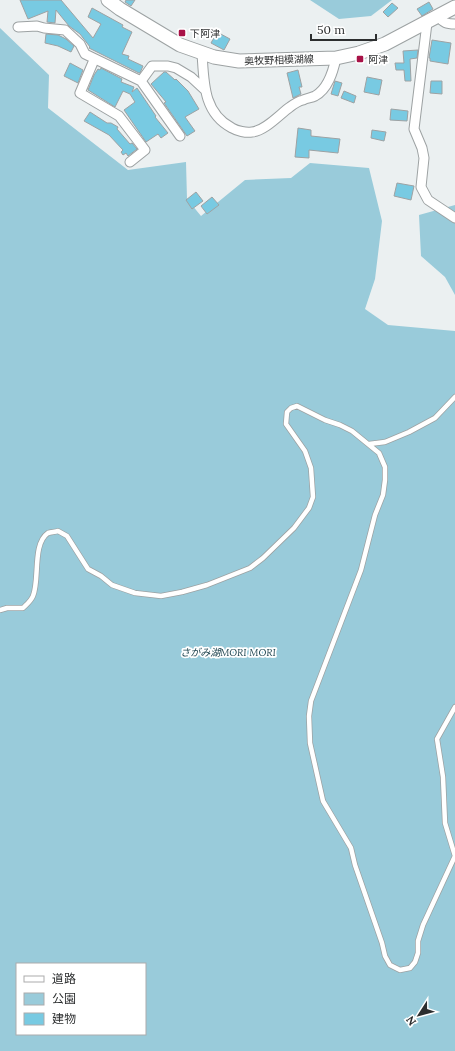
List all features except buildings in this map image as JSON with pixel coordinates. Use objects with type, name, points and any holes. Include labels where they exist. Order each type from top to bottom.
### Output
[{"type":"main road","name":"奥牧野相模湖線","points":[[108,0],[166,37],[214,58],[239,61],[336,58],[359,53],[385,44],[455,7]]},
{"type":"street","points":[[455,24],[447,24],[432,20],[414,129],[422,148],[424,158],[421,187],[428,200],[455,218]]},
{"type":"street","points":[[18,27],[37,26],[65,30],[80,44],[85,54],[94,60],[141,81],[180,136]]},
{"type":"street","points":[[202,53],[205,90],[213,112],[223,123],[236,130],[253,132],[272,122],[291,106],[302,100],[314,97],[324,89],[334,70],[336,58]]},
{"type":"street","points":[[94,60],[80,93],[119,116],[145,150],[130,162]]},
{"type":"street","points":[[141,81],[152,66],[168,66],[184,72],[205,90]]},
{"type":"lane","points":[[369,444],[391,439],[409,432],[435,418],[455,397]]},
{"type":"lane","points":[[0,610],[7,608],[23,608],[30,601],[35,585],[40,544],[49,533],[58,531],[67,536],[88,569],[101,576],[112,585],[135,593],[161,596],[182,592],[207,585],[250,568],[263,558],[294,528],[309,508],[313,497],[311,468],[305,450],[286,424],[287,412],[291,408],[297,406],[325,420],[340,425],[352,431],[369,444],[379,453],[385,467],[383,495],[375,515],[361,570],[321,677],[310,702],[310,743],[323,800],[351,848],[355,865],[382,943],[385,956],[390,965],[400,970],[410,968],[416,962],[418,942],[423,924],[455,856],[445,823],[443,777],[437,739],[455,707]]},
{"type":"green space","points":[[310,0],[392,0],[371,16],[339,19]]},
{"type":"green space","name":"さがみ湖MORI MORI","points":[[0,28],[49,75],[48,108],[128,170],[186,162],[187,199],[201,216],[245,180],[291,178],[310,163],[369,168],[382,221],[375,279],[365,309],[388,325],[455,331],[455,1051],[0,1051]]},
{"type":"green space","points":[[455,205],[455,295],[445,277],[421,256],[419,215]]},
{"type":"place","name":"下阿津","points":[[182,33]]},
{"type":"place","name":"阿津","points":[[360,59]]}]
